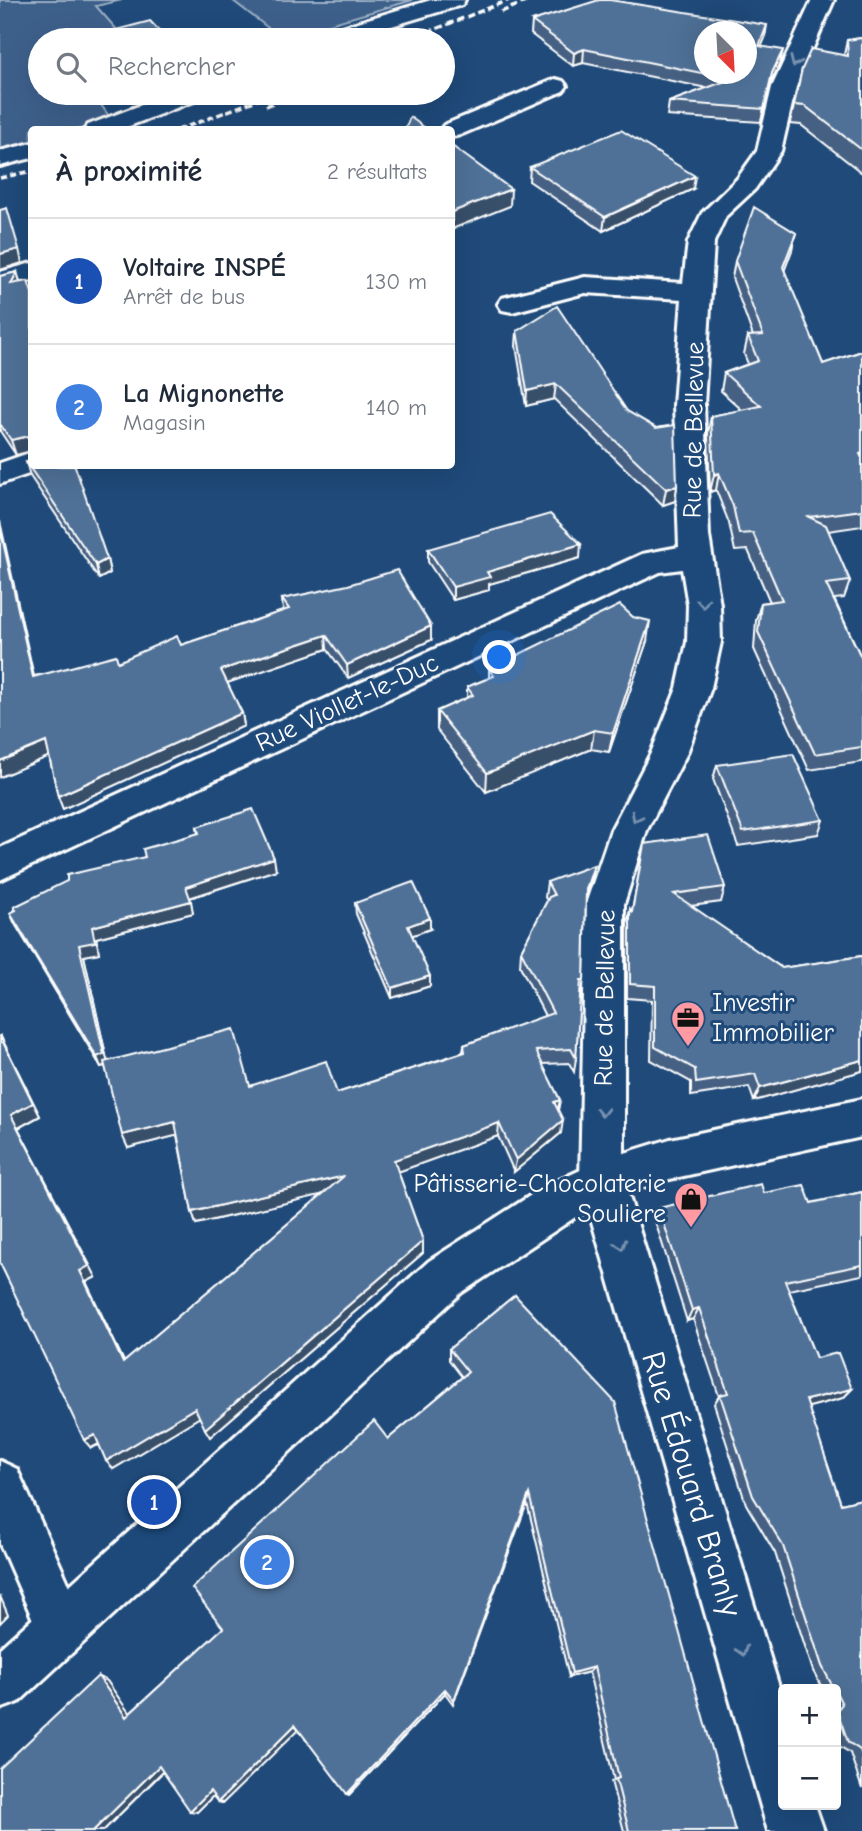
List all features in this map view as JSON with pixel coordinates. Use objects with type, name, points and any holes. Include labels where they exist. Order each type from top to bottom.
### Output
[{"type":"street","points":[[362,28],[454,0]]},
{"type":"street","name":"Rue de Bellevue","points":[[602,1180],[605,904],[629,830],[669,753],[694,688],[704,642],[704,606],[693,536],[689,405],[698,292],[697,266],[701,242],[715,213],[746,184],[764,160],[784,87],[823,0]]},
{"type":"street","points":[[455,129],[555,86]]},
{"type":"street","points":[[107,126],[162,105]]},
{"type":"street","points":[[0,159],[28,150]]},
{"type":"street","points":[[0,281],[28,272]]},
{"type":"street","points":[[512,304],[585,285],[698,292]]},
{"type":"street","points":[[0,474],[28,464]]},
{"type":"street","name":"Rue Viollet-le-Duc","points":[[0,864],[653,562],[677,558],[698,559]]},
{"type":"street","points":[[0,1683],[445,1277],[558,1203],[602,1180],[670,1159],[862,1118]]},
{"type":"street","name":"Rue Édouard Branly","points":[[602,1180],[778,1771]]},
{"type":"street","points":[[0,1486],[62,1627]]},
{"type":"street","points":[[790,1810],[796,1831]]},
{"type":"shaded area","points":[[0,0],[122,0],[96,6],[115,28],[28,28],[28,105],[101,105],[111,119],[89,126],[28,126],[28,146],[0,153]]},
{"type":"shaded area","points":[[232,0],[413,0],[316,28],[268,28]]},
{"type":"building","points":[[599,0],[610,0],[742,21],[694,21],[694,71],[584,49],[574,53],[532,21]]},
{"type":"building","points":[[150,21],[157,28],[123,28]]},
{"type":"building","points":[[757,23],[767,25],[759,46],[783,50],[772,73],[764,109],[669,102],[718,84],[757,84]]},
{"type":"building","points":[[862,38],[862,150],[805,106],[794,105],[802,69],[811,49],[848,56],[847,40]]},
{"type":"building","points":[[410,117],[422,126],[407,126]]},
{"type":"building","points":[[621,130],[695,176],[605,217],[530,167]]},
{"type":"building","points":[[455,148],[511,189],[455,211]]},
{"type":"building","points":[[754,207],[796,233],[783,267],[823,364],[862,351],[862,510],[809,517],[826,525],[850,581],[826,584],[862,659],[862,747],[815,754],[758,632],[761,603],[782,600],[753,533],[739,534],[733,506],[719,473],[714,475],[711,416],[761,406],[724,373],[758,361],[748,336],[763,335],[735,261]]},
{"type":"building","points":[[7,208],[19,249],[0,254],[0,210]]},
{"type":"building","points":[[17,272],[11,284],[28,281],[28,436],[11,440],[0,424],[0,276]]},
{"type":"building","points":[[557,306],[627,411],[656,428],[675,425],[677,486],[666,489],[556,384],[527,391],[517,331]]},
{"type":"building","points":[[31,469],[76,469],[107,559],[96,565]]},
{"type":"building","points":[[550,514],[581,544],[487,572],[490,577],[453,587],[428,549]]},
{"type":"building","points":[[0,528],[33,677],[116,655],[118,662],[177,636],[181,645],[289,609],[282,599],[348,585],[397,570],[431,626],[347,665],[326,635],[221,670],[242,713],[58,796],[46,742],[0,761]]},
{"type":"building","points":[[620,605],[633,617],[650,621],[613,733],[594,730],[487,773],[437,711],[473,695],[467,687],[494,676],[489,669]]},
{"type":"building","points":[[793,754],[823,820],[743,832],[717,765]]},
{"type":"building","points":[[253,809],[274,858],[186,887],[191,901],[92,927],[95,942],[79,945],[104,1054],[97,1057],[10,913],[16,910],[14,907],[67,881],[67,875],[145,857],[143,849],[199,833],[197,827]]},
{"type":"building","points":[[708,835],[725,887],[674,894],[782,968],[862,956],[862,1060],[760,1088],[755,1074],[696,1083],[695,1069],[655,1047],[655,986],[630,984],[630,909],[632,912],[644,844]]},
{"type":"building","points":[[594,865],[586,889],[584,980],[581,980],[576,1058],[571,1049],[536,1051],[560,1100],[554,1102],[563,1120],[516,1160],[499,1123],[394,1160],[423,1241],[205,1429],[195,1408],[106,1461],[95,1435],[84,1440],[0,1263],[0,1036],[33,1103],[11,1115],[89,1266],[80,1271],[123,1363],[344,1176],[192,1212],[175,1122],[122,1135],[104,1062],[234,1029],[250,1086],[326,1061],[337,1093],[465,1052],[464,1045],[553,1013],[521,951],[549,897],[554,895],[547,882]]},
{"type":"building","points":[[413,882],[430,918],[408,926],[430,976],[392,988],[355,903]]},
{"type":"building","points":[[761,1184],[764,1193],[804,1185],[811,1203],[862,1192],[862,1265],[785,1281],[816,1358],[838,1353],[852,1389],[806,1400],[841,1504],[862,1499],[862,1755],[860,1750],[848,1742],[841,1722],[841,1684],[831,1684],[822,1666],[783,1546],[753,1496],[720,1395],[728,1393],[699,1308],[692,1310],[659,1208]]},
{"type":"building","points":[[515,1295],[615,1402],[735,1831],[629,1831],[594,1667],[572,1673],[529,1494],[454,1700],[445,1689],[347,1794],[295,1725],[218,1802],[210,1791],[190,1811],[159,1766],[93,1831],[0,1831],[0,1768],[98,1676],[126,1717],[223,1628],[192,1588],[374,1421],[388,1439],[468,1372],[449,1349]]},
{"type":"railway","points":[[438,28],[509,0]]},
{"type":"railway","points":[[501,12],[530,0]]},
{"type":"railway","points":[[188,126],[244,105]]},
{"type":"railway","points":[[0,178],[28,172]]},
{"type":"place","name":"Investir Immobilier","points":[[688,1048]]},
{"type":"place","name":"Pâtisserie-Chocolaterie Souliere","points":[[691,1229]]},
{"type":"place","name":"Voltaire INSPÉ","points":[[154,1502]]},
{"type":"place","name":"La Mignonette","points":[[267,1562]]}]
